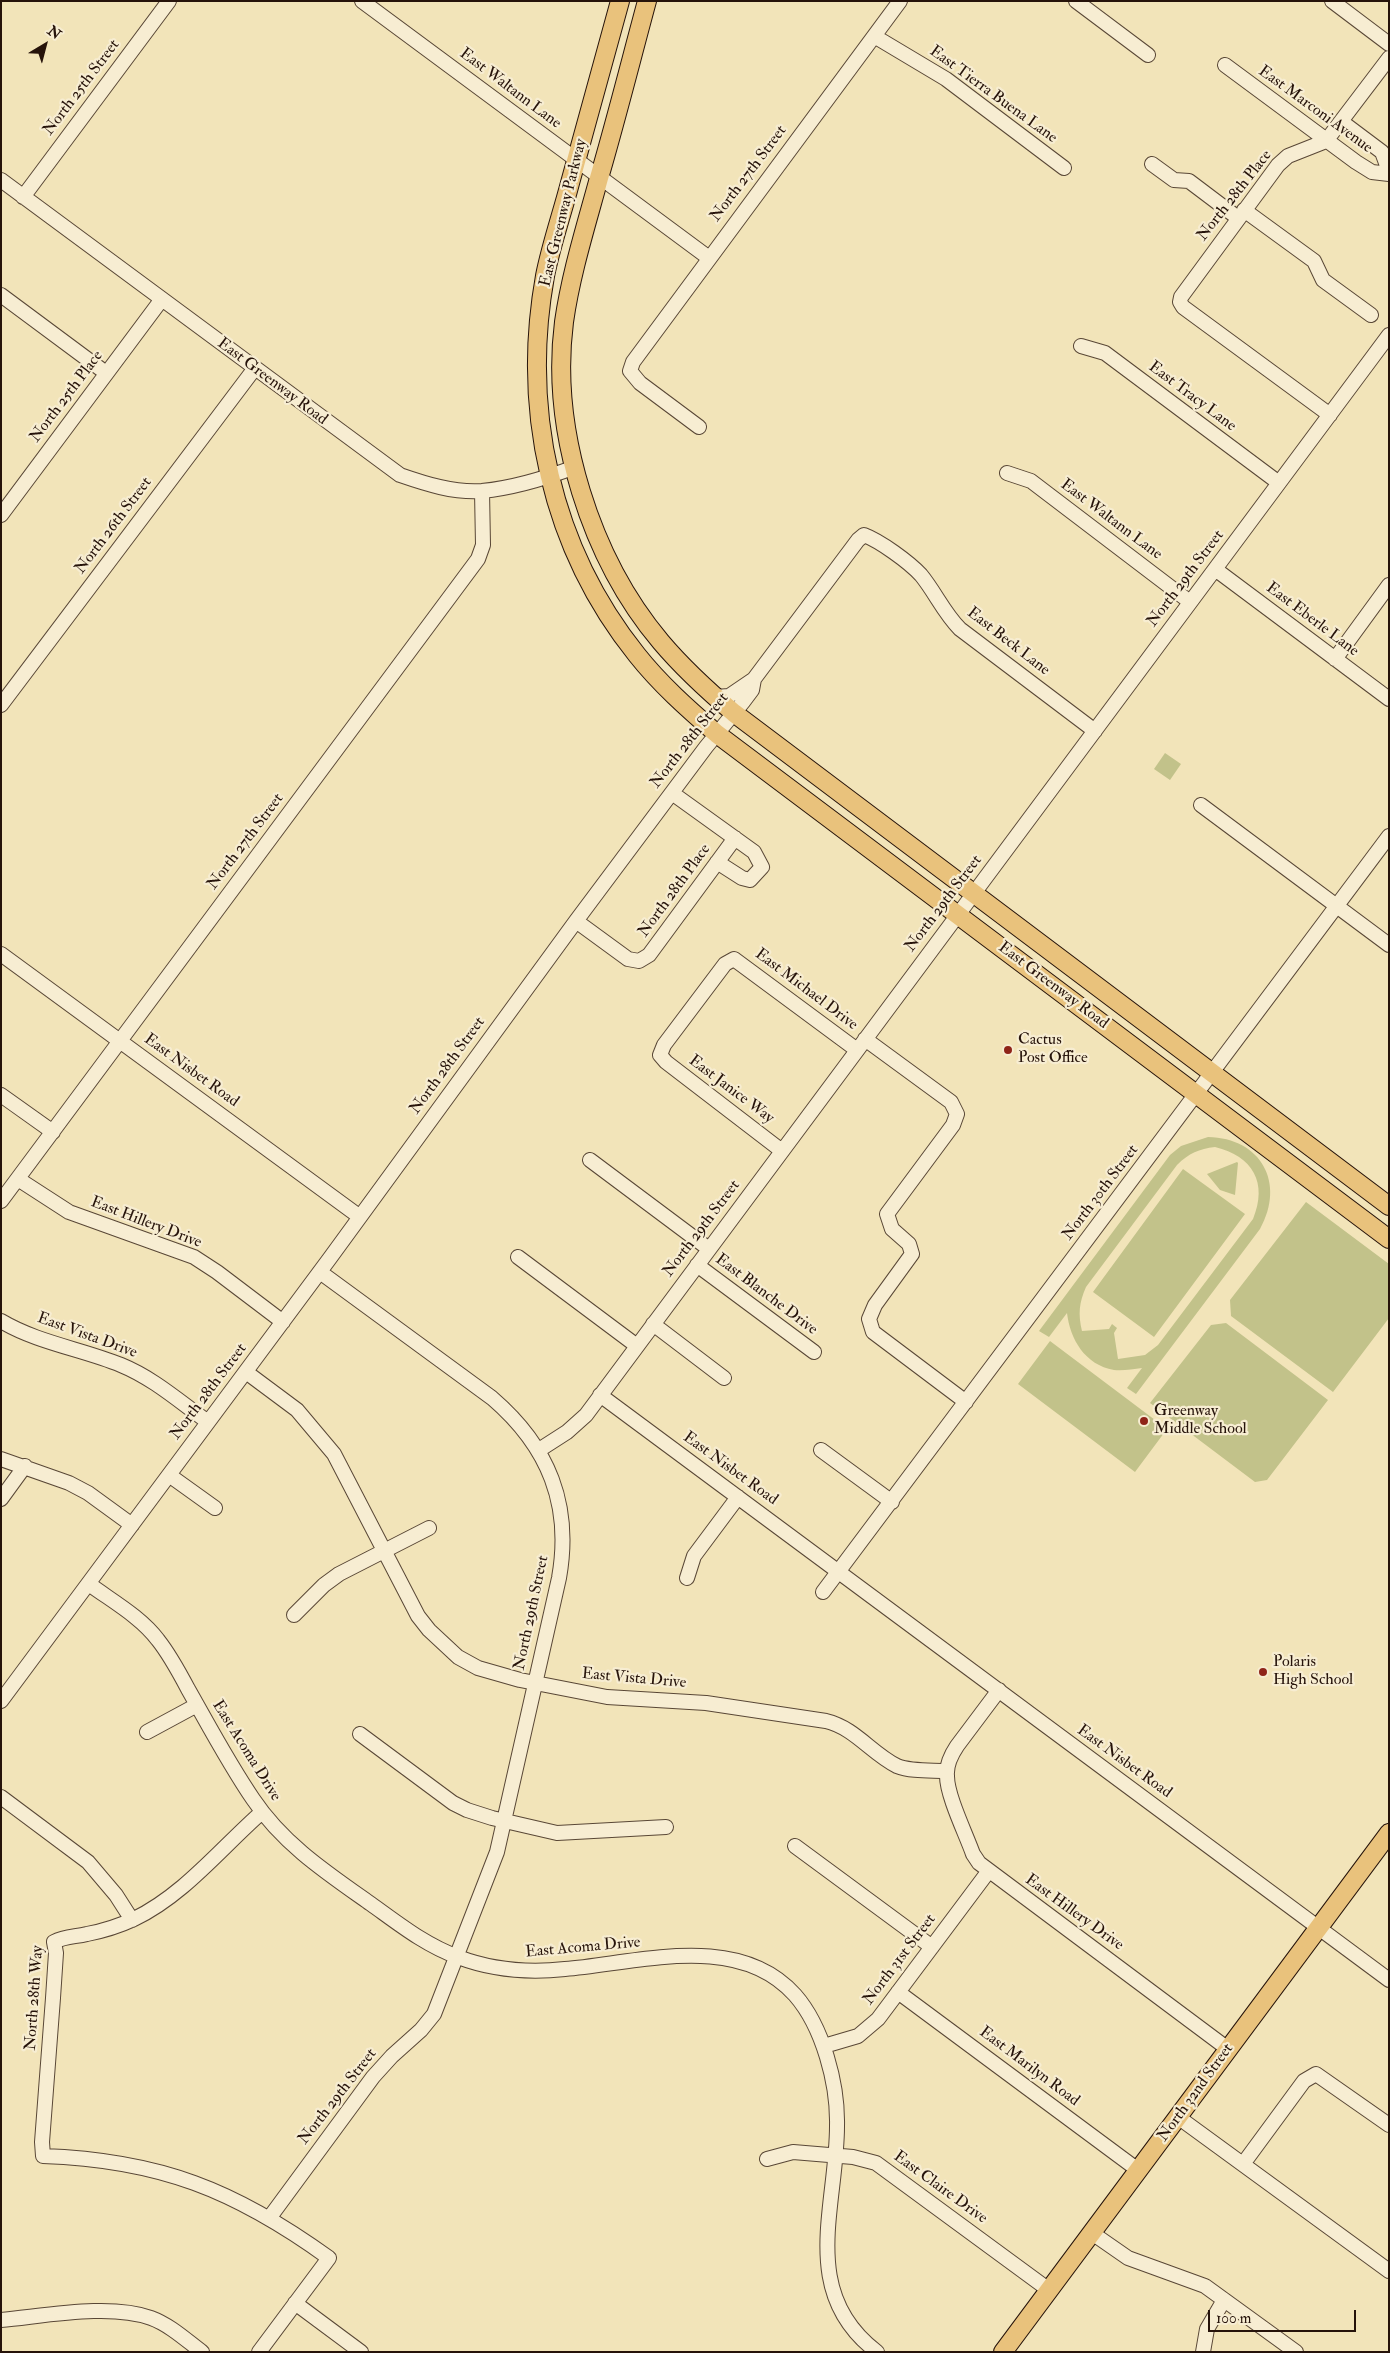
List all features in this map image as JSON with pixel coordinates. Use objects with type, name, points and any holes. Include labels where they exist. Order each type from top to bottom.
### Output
[{"type":"main road","name":"East Greenway Parkway","points":[[620,1],[545,276],[536,359],[541,434],[549,477],[575,554],[596,596],[637,655],[666,688],[717,734]]},
{"type":"main road","name":"East Greenway Parkway","points":[[647,1],[573,274],[564,322],[561,356],[564,391],[575,468],[599,542],[632,600],[661,642],[691,675],[734,713]]},
{"type":"main road","points":[[541,317],[564,322]]},
{"type":"main road","points":[[609,615],[632,600]]},
{"type":"main road","name":"East Greenway Road","points":[[734,713],[1389,1206]]},
{"type":"main road","name":"East Greenway Road","points":[[717,734],[1389,1239]]},
{"type":"main road","points":[[803,799],[822,780]]},
{"type":"main road","name":"North 32nd Street","points":[[1002,2352],[1389,1834]]},
{"type":"street","name":"North 25th Street","points":[[24,197],[169,1]]},
{"type":"street","name":"East Waltann Lane","points":[[362,1],[708,258]]},
{"type":"street","name":"North 27th Street","points":[[699,427],[640,383],[630,371],[633,362],[708,258],[900,1]]},
{"type":"street","points":[[1076,1],[1148,55]]},
{"type":"street","points":[[1332,1],[1389,44]]},
{"type":"street","name":"East Tierra Buena Lane","points":[[874,36],[946,80],[1064,168]]},
{"type":"street","name":"North 28th Place","points":[[1330,415],[1183,307],[1180,302],[1181,297],[1278,165],[1288,156],[1326,141],[1389,58]]},
{"type":"street","name":"East Marconi Avenue","points":[[1225,64],[1326,141],[1372,172],[1389,172],[1382,152],[1342,122]]},
{"type":"street","points":[[1152,164],[1174,180],[1189,181],[1314,261],[1323,280],[1371,315]]},
{"type":"street","name":"East Greenway Road","points":[[1,180],[400,475],[452,489],[482,490],[549,477],[575,468]]},
{"type":"street","points":[[1,295],[106,373]]},
{"type":"street","name":"North 25th Place","points":[[1,515],[162,299]]},
{"type":"street","name":"North 29th Street","points":[[270,2217],[382,2067],[428,2022],[437,2007],[458,1957],[497,1852],[559,1578],[563,1549],[558,1499],[539,1450],[576,1424],[600,1395],[1389,335]]},
{"type":"street","name":"East Tracy Lane","points":[[1081,346],[1105,353],[1279,483]]},
{"type":"street","name":"North 26th Street","points":[[1,705],[255,368]]},
{"type":"street","name":"East Waltann Lane","points":[[1007,473],[1031,481],[1190,602]]},
{"type":"street","name":"North 27th Street","points":[[1,1201],[478,559],[483,545],[482,490]]},
{"type":"street","name":"North 28th Street","points":[[715,697],[730,696],[754,679],[858,540],[864,535]]},
{"type":"street","name":"East Beck Lane","points":[[864,535],[875,539],[920,574],[947,614],[960,629],[1095,731]]},
{"type":"street","name":"East Eberle Lane","points":[[1215,569],[1389,699]]},
{"type":"street","points":[[1335,659],[1389,585]]},
{"type":"street","name":"North 28th Street","points":[[1,1701],[320,1272],[576,921],[752,690],[754,679]]},
{"type":"street","points":[[672,793],[754,852],[762,867],[757,875],[750,880],[742,878],[717,862]]},
{"type":"street","points":[[1201,805],[1389,944]]},
{"type":"street","name":"North 30th Street","points":[[840,1572],[1389,836]]},
{"type":"street","name":"North 28th Place","points":[[576,921],[628,959],[640,961],[649,955],[735,838]]},
{"type":"street","name":"East Nisbet Road","points":[[1,954],[360,1217]]},
{"type":"street","name":"East Michael Drive","points":[[660,1055],[664,1045],[725,964],[734,959],[861,1045],[951,1102],[957,1114],[953,1125],[887,1214],[892,1229],[908,1244],[912,1254],[868,1319],[873,1332],[966,1402]]},
{"type":"street","name":"East Janice Way","points":[[660,1055],[666,1062],[782,1151]]},
{"type":"street","points":[[1,1094],[53,1132]]},
{"type":"street","name":"East Blanche Drive","points":[[590,1160],[709,1249]]},
{"type":"street","name":"East Hillery Drive","points":[[18,1179],[69,1212],[194,1257],[283,1322]]},
{"type":"street","points":[[518,1257],[637,1346]]},
{"type":"street","name":"East Blanche Drive","points":[[697,1265],[814,1352]]},
{"type":"street","points":[[320,1272],[492,1398],[515,1419],[539,1450]]},
{"type":"street","name":"East Vista Drive","points":[[1,1321],[30,1334],[122,1365],[159,1386],[208,1422]]},
{"type":"street","points":[[653,1324],[724,1378]]},
{"type":"street","name":"East Vista Drive","points":[[246,1372],[297,1410],[324,1440],[348,1477],[418,1616],[446,1647],[478,1668],[535,1683],[608,1697],[706,1703],[826,1720],[843,1727],[897,1766],[915,1770],[947,1771]]},
{"type":"street","name":"East Nisbet Road","points":[[600,1395],[1389,1980]]},
{"type":"street","points":[[821,1450],[892,1502]]},
{"type":"street","points":[[1,1459],[69,1483],[88,1493],[132,1525]]},
{"type":"street","points":[[1,1499],[25,1466]]},
{"type":"street","points":[[169,1475],[214,1508]]},
{"type":"street","points":[[687,1578],[694,1556],[738,1497]]},
{"type":"street","points":[[294,1615],[324,1585],[339,1574],[429,1528]]},
{"type":"street","points":[[824,1592],[840,1572]]},
{"type":"street","name":"East Acoma Drive","points":[[89,1584],[142,1624],[157,1638],[197,1704],[224,1754],[262,1812],[291,1844],[314,1864],[416,1937],[458,1957],[490,1967],[530,1971],[562,1970],[692,1956],[718,1956],[743,1962],[770,1974],[794,1994],[813,2020],[824,2046],[836,2110],[835,2155],[826,2238],[827,2269],[834,2293],[848,2322],[860,2337],[877,2352]]},
{"type":"street","points":[[947,1771],[951,1756],[957,1746],[999,1690]]},
{"type":"street","points":[[147,1732],[197,1704]]},
{"type":"street","points":[[360,1734],[453,1803],[467,1810],[557,1833],[666,1827]]},
{"type":"street","name":"East Hillery Drive","points":[[947,1771],[950,1791],[973,1854],[988,1872],[1228,2049]]},
{"type":"street","points":[[1,1797],[88,1862],[116,1895],[132,1920]]},
{"type":"street","name":"North 28th Way","points":[[262,1812],[168,1898],[132,1920],[85,1935],[64,1937],[54,1942],[56,1953],[42,2142],[43,2156],[85,2158],[132,2164],[208,2187],[270,2217]]},
{"type":"street","points":[[795,1846],[932,1948]]},
{"type":"street","name":"North 31st Street","points":[[824,2046],[858,2036],[869,2029],[988,1872]]},
{"type":"street","name":"East Marilyn Road","points":[[898,1992],[1138,2170]]},
{"type":"street","points":[[1243,2164],[1304,2081],[1316,2074],[1389,2125]]},
{"type":"street","points":[[1178,2117],[1389,2271]]},
{"type":"street","name":"East Claire Drive","points":[[766,2159],[793,2152],[835,2155],[867,2160],[885,2168],[1050,2290]]},
{"type":"street","points":[[259,2352],[329,2258],[270,2217]]},
{"type":"street","points":[[1092,2233],[1128,2258],[1205,2286],[1296,2352]]},
{"type":"street","points":[[1203,2352],[1207,2329],[1224,2300]]},
{"type":"street","points":[[295,2303],[361,2352]]},
{"type":"street","points":[[1,2320],[106,2311],[131,2312],[152,2318],[170,2328],[202,2352]]},
{"type":"green space","points":[[1165,753],[1181,764],[1170,780],[1154,769]]},
{"type":"green space","points":[[1208,1137],[1227,1139],[1242,1145],[1255,1154],[1264,1166],[1269,1180],[1270,1195],[1267,1212],[1260,1229],[1136,1394],[1127,1388],[1142,1368],[1114,1370],[1095,1363],[1087,1357],[1076,1341],[1067,1313],[1049,1337],[1039,1331],[1170,1155],[1181,1146]],"holes":[[[1215,1147],[1228,1151],[1248,1164],[1258,1183],[1259,1194],[1253,1219],[1158,1345],[1145,1355],[1118,1359],[1114,1333],[1117,1328],[1112,1324],[1109,1329],[1082,1331],[1080,1309],[1086,1287],[1177,1165],[1186,1157],[1204,1149]]]},
{"type":"green space","points":[[1237,1162],[1235,1195],[1220,1190],[1207,1174]]},
{"type":"green space","points":[[1183,1169],[1245,1214],[1154,1337],[1093,1292]]},
{"type":"green space","points":[[1306,1202],[1389,1264],[1389,1318],[1333,1392],[1231,1316],[1230,1300]]},
{"type":"green space","points":[[1226,1323],[1328,1400],[1267,1480],[1255,1482],[1150,1403],[1211,1325]]},
{"type":"green space","points":[[1050,1341],[1167,1429],[1135,1472],[1018,1384]]},
{"type":"place","name":"Cactus Post Office","points":[[1008,1050]]},
{"type":"place","name":"Greenway Middle School","points":[[1144,1421]]},
{"type":"place","name":"Polaris High School","points":[[1263,1672]]}]
